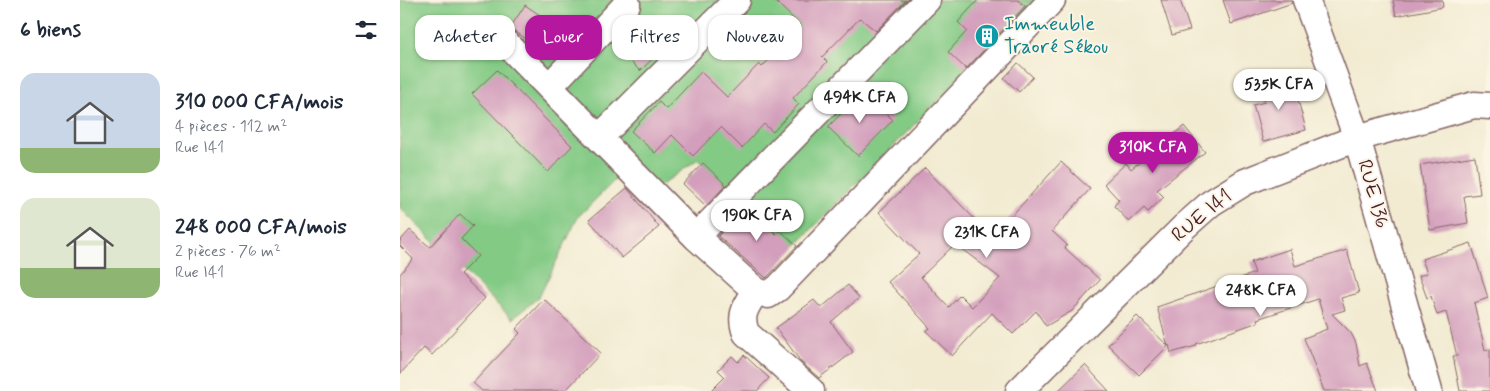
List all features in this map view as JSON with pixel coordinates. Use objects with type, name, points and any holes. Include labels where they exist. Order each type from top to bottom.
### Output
[{"type":"street","points":[[600,138],[737,0]]},
{"type":"street","points":[[696,237],[927,0]]},
{"type":"street","points":[[515,52],[696,237],[756,291],[768,295],[778,288],[1052,0]]},
{"type":"street","name":"RUE I36","points":[[1306,0],[1357,138],[1429,391]]},
{"type":"street","points":[[549,87],[627,4]]},
{"type":"street","name":"RUE I41","points":[[1019,391],[1211,203],[1245,182],[1357,138],[1474,105],[1490,106]]},
{"type":"street","points":[[756,291],[746,308],[742,321],[746,333],[811,391]]},
{"type":"green space","points":[[400,0],[1037,0],[793,248],[698,159],[649,194],[630,165],[578,217],[539,297],[512,319],[400,208]]},
{"type":"building","points":[[774,0],[906,0],[876,31],[860,18],[822,57],[827,62],[793,98],[799,104],[773,132],[764,124],[742,148],[721,127],[693,156],[672,135],[655,153],[631,131],[659,102],[666,109],[701,72],[727,97],[759,64],[762,67],[769,60],[802,60],[802,15],[790,15]]},
{"type":"building","name":"Immeuble Traoré Sékou","points":[[978,0],[1018,0],[1025,6],[966,69],[948,52],[967,31],[958,22]]},
{"type":"building","points":[[1161,0],[1180,0],[1190,30],[1172,35]]},
{"type":"building","points":[[1223,0],[1291,0],[1292,3],[1231,24]]},
{"type":"building","points":[[1393,0],[1442,0],[1443,7],[1396,16]]},
{"type":"building","points":[[525,5],[540,15],[525,15],[525,38],[515,31],[515,20]]},
{"type":"building","points":[[629,60],[651,60],[640,71]]},
{"type":"building","points":[[1018,63],[1033,77],[1019,92],[1004,78]]},
{"type":"building","points":[[497,70],[572,146],[548,172],[472,94]]},
{"type":"building","points":[[1292,77],[1306,130],[1263,142],[1253,105],[1265,102],[1261,85]]},
{"type":"building","points":[[863,91],[893,120],[858,156],[828,127]]},
{"type":"building","points":[[1184,126],[1205,152],[1157,190],[1164,197],[1148,212],[1144,208],[1129,222],[1114,206],[1119,200],[1104,184],[1126,163],[1131,169]]},
{"type":"building","points":[[1475,156],[1480,194],[1464,196],[1468,223],[1430,230],[1420,165]]},
{"type":"building","points":[[1061,162],[1090,189],[1052,231],[1067,245],[1065,248],[1100,280],[1072,311],[1046,326],[1036,311],[1013,334],[992,313],[952,356],[926,331],[930,328],[888,282],[919,254],[879,212],[925,168],[992,237]],"holes":[[[955,244],[1000,278],[972,307],[960,295],[949,307],[921,277]]]},
{"type":"building","points":[[703,163],[726,185],[706,206],[683,184]]},
{"type":"building","points":[[627,188],[659,227],[622,258],[589,220]]},
{"type":"building","points":[[748,205],[776,234],[780,230],[797,246],[766,278],[718,236]]},
{"type":"building","points":[[460,214],[473,226],[461,239],[478,256],[460,274],[485,298],[432,355],[424,348],[400,374],[400,274],[413,259],[400,246],[400,241],[410,230],[430,247]]},
{"type":"building","points":[[1471,243],[1488,298],[1474,303],[1485,350],[1490,349],[1490,391],[1460,391],[1453,356],[1457,356],[1446,312],[1437,315],[1431,296],[1427,298],[1419,276],[1427,273],[1422,259]]},
{"type":"building","points":[[1290,249],[1295,266],[1347,250],[1359,293],[1341,298],[1345,310],[1332,314],[1351,333],[1356,343],[1360,366],[1367,363],[1378,391],[1324,391],[1304,338],[1327,329],[1318,299],[1257,319],[1258,322],[1196,344],[1196,346],[1171,353],[1157,307],[1255,273],[1251,262]]},
{"type":"building","points":[[848,285],[859,298],[831,322],[853,352],[819,378],[801,362],[776,328],[814,300],[821,308]]},
{"type":"building","points":[[544,299],[601,353],[565,391],[482,391],[473,383],[520,333],[516,329]]},
{"type":"building","points":[[1137,316],[1168,346],[1139,375],[1108,345]]},
{"type":"building","points":[[744,355],[769,378],[757,391],[711,391],[725,377],[718,370],[732,356],[738,362]]},
{"type":"building","points":[[1085,365],[1109,391],[1058,391]]},
{"type":"place","name":"Immeuble Traoré Sékou","points":[[987,36]]}]
